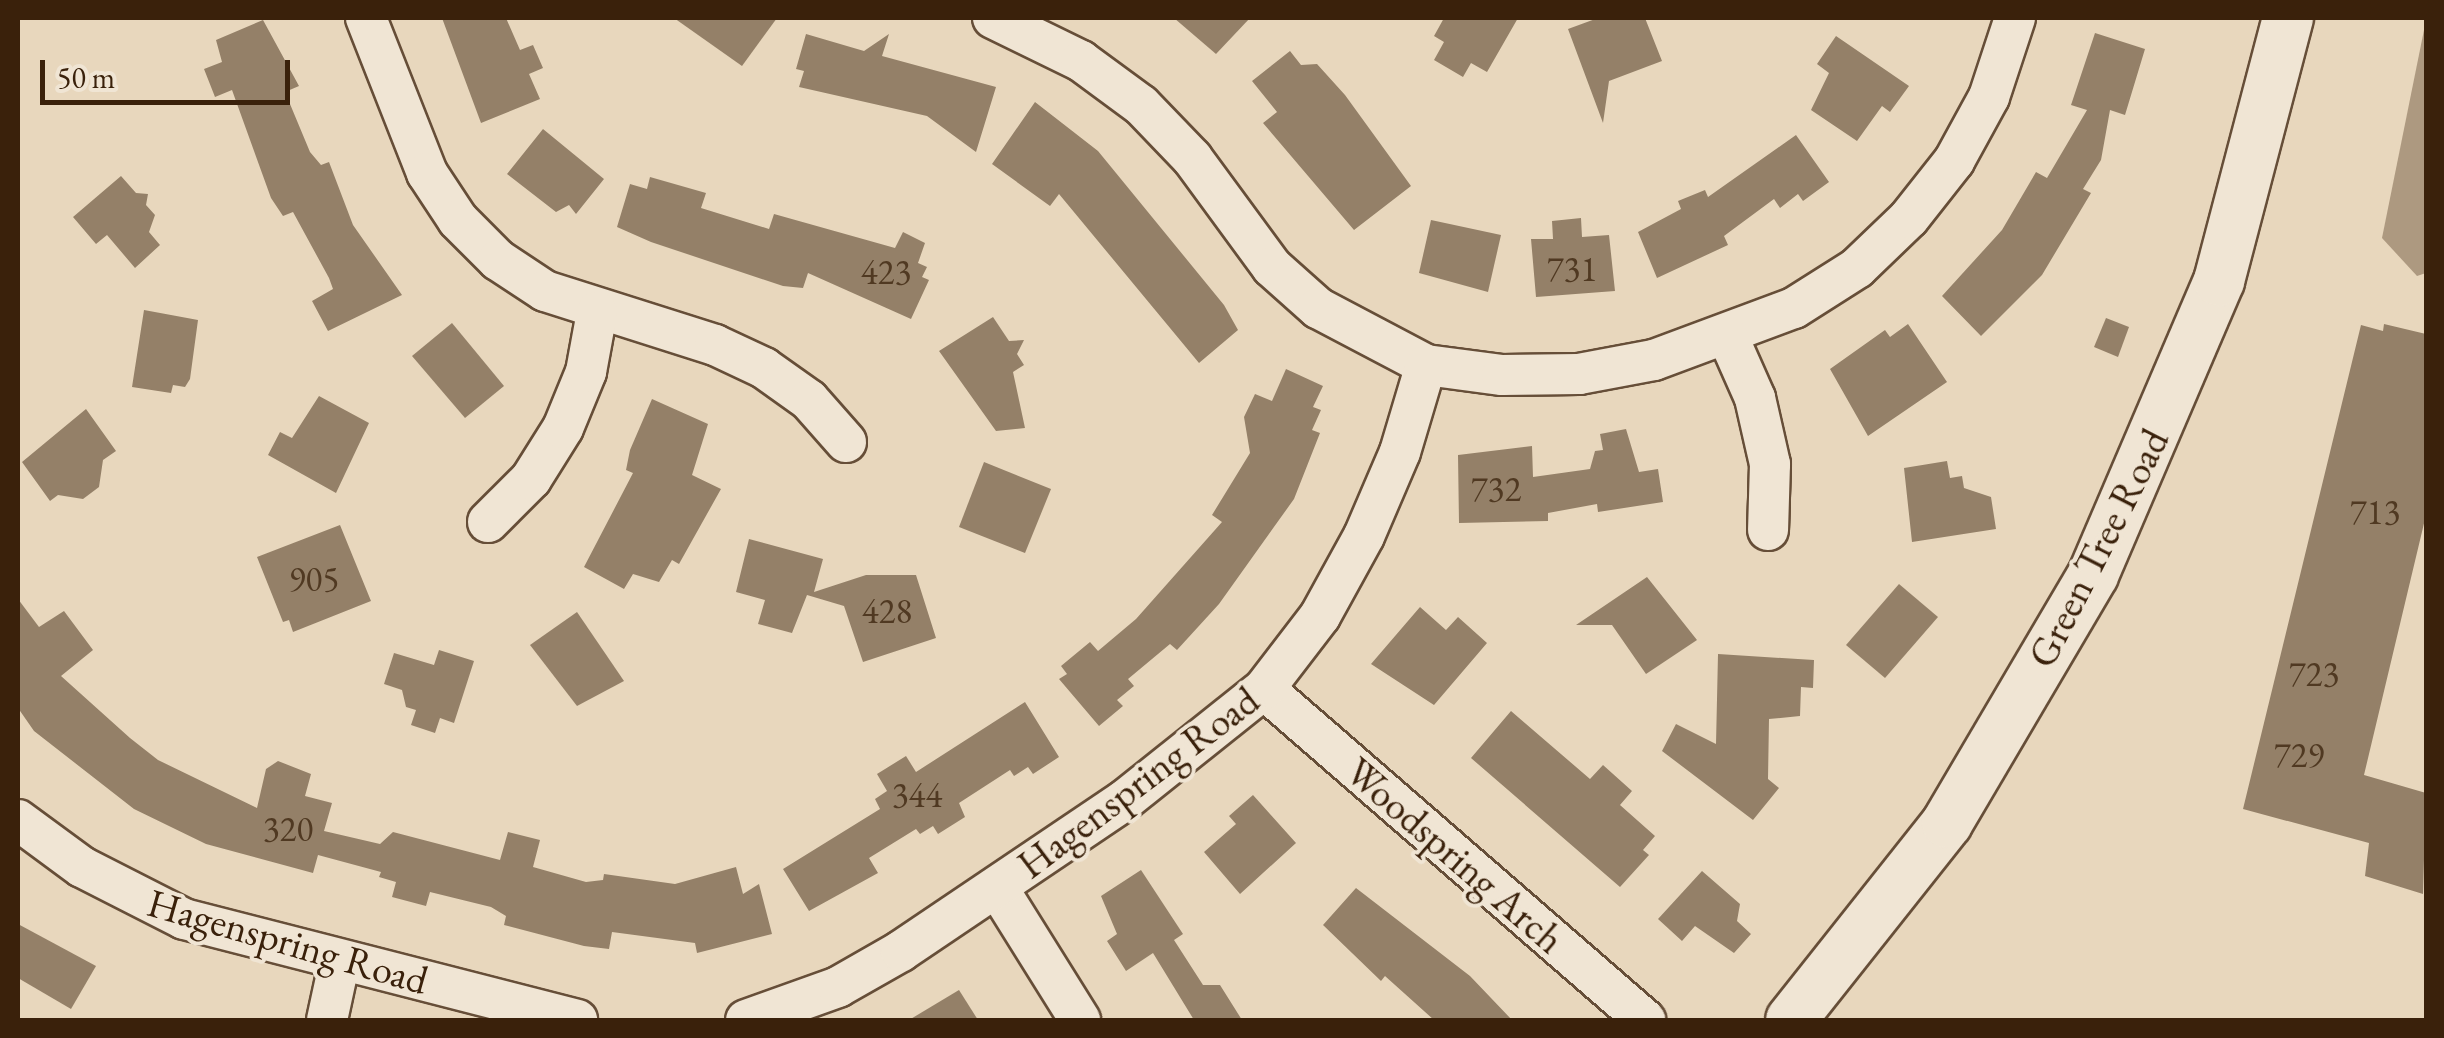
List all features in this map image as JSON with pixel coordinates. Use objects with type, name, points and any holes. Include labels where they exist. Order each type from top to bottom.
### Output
[{"type":"street","points":[[366,18],[427,173],[458,220],[498,260],[545,291],[597,312],[715,345],[764,368],[809,400],[846,442]]},
{"type":"street","points":[[993,18],[1082,61],[1140,104],[1192,158],[1272,268],[1369,340],[1426,365],[1578,374],[1654,360],[1728,337],[1794,308],[1856,268],[1909,218],[1954,161],[1989,97],[2015,18]]},
{"type":"street","name":"Green Tree Road","points":[[1791,1020],[1947,823],[2093,575],[2219,281],[2288,18]]},
{"type":"street","points":[[488,522],[531,479],[563,428],[586,372],[597,312]]},
{"type":"street","points":[[1728,337],[1755,398],[1770,464],[1768,530]]},
{"type":"street","name":"Hagenspring Road","points":[[746,1020],[838,987],[997,887],[1125,800],[1264,690],[1320,616],[1364,536],[1400,452],[1426,365]]},
{"type":"street","name":"Woodspring Arch","points":[[1264,690],[1645,1020]]},
{"type":"street","name":"Hagenspring Road","points":[[20,826],[148,904],[340,960],[576,1020]]},
{"type":"street","points":[[997,887],[1080,1020]]},
{"type":"street","points":[[328,1020],[340,960]]},
{"type":"shaded area","points":[[2426,20],[2426,273],[2417,276],[2382,238]]},
{"type":"building","points":[[442,18],[506,18],[520,50],[533,45],[543,68],[529,74],[540,99],[481,123]]},
{"type":"building","points":[[674,18],[777,18],[742,66]]},
{"type":"building","points":[[1174,18],[1250,18],[1216,54]]},
{"type":"building","points":[[1444,18],[1518,18],[1487,72],[1471,63],[1463,77],[1434,60],[1444,42],[1434,36]]},
{"type":"building","points":[[1598,18],[1645,18],[1662,61],[1609,81],[1603,123],[1568,29]]},
{"type":"building","points":[[263,20],[299,86],[285,92],[310,152],[321,165],[329,162],[353,225],[402,295],[328,331],[312,301],[333,289],[329,278],[293,212],[283,216],[271,198],[232,90],[215,97],[204,69],[222,62],[216,40]]},
{"type":"building","points":[[2095,33],[2145,49],[2125,115],[2110,110],[2101,160],[2083,189],[2091,193],[2042,275],[1981,336],[1942,296],[2002,230],[2036,172],[2047,178],[2087,110],[2071,105]]},
{"type":"building","points":[[806,34],[864,51],[889,34],[882,56],[996,87],[976,152],[927,116],[799,87],[804,71],[796,69]]},
{"type":"building","points":[[1836,36],[1909,86],[1890,112],[1882,106],[1857,141],[1811,110],[1829,73],[1817,64]]},
{"type":"building","points":[[1290,51],[1301,65],[1317,64],[1345,95],[1411,186],[1354,230],[1263,123],[1277,112],[1252,81]]},
{"type":"building","points":[[1035,102],[1098,151],[1224,305],[1238,330],[1199,363],[1059,194],[1050,206],[992,164]]},
{"type":"building","points":[[543,129],[604,179],[576,214],[569,205],[556,212],[507,174]]},
{"type":"building","points":[[1796,135],[1829,182],[1803,201],[1798,194],[1780,208],[1774,199],[1724,236],[1728,245],[1657,278],[1638,232],[1681,209],[1678,201],[1705,190],[1708,197]]},
{"type":"building","points":[[121,176],[136,193],[148,194],[146,205],[155,215],[149,232],[160,245],[135,268],[107,235],[96,244],[73,217]]},
{"type":"building","points":[[650,177],[706,193],[701,208],[769,229],[774,214],[895,248],[903,232],[925,243],[918,263],[927,267],[922,277],[929,280],[911,319],[808,273],[803,288],[783,286],[651,242],[617,227],[630,184],[647,189]]},
{"type":"building","points":[[1581,218],[1582,237],[1609,235],[1615,291],[1536,297],[1531,239],[1553,239],[1552,221]]},
{"type":"building","points":[[1431,220],[1501,235],[1488,292],[1419,273]]},
{"type":"building","points":[[144,310],[198,320],[190,379],[185,387],[173,385],[171,393],[132,387]]},
{"type":"building","points":[[993,317],[1009,341],[1024,340],[1017,354],[1024,365],[1013,372],[1025,428],[996,431],[939,351]]},
{"type":"building","points":[[2106,318],[2129,327],[2118,357],[2094,347]]},
{"type":"building","points":[[452,323],[504,386],[465,418],[412,356]]},
{"type":"building","points":[[1908,324],[1947,382],[1868,436],[1830,369],[1885,330],[1890,337]]},
{"type":"building","points":[[2384,324],[2426,334],[2426,515],[2364,775],[2426,793],[2423,894],[2365,876],[2369,843],[2243,809],[2361,325],[2383,331]]},
{"type":"building","points":[[1286,369],[1323,386],[1313,407],[1321,410],[1312,430],[1320,433],[1294,499],[1219,604],[1177,650],[1170,644],[1128,679],[1134,686],[1117,700],[1123,706],[1099,726],[1059,679],[1067,674],[1061,666],[1090,642],[1098,651],[1136,619],[1222,522],[1212,515],[1250,453],[1244,417],[1255,394],[1272,401]]},
{"type":"building","points":[[319,396],[369,423],[336,493],[268,455],[280,432],[292,438]]},
{"type":"building","points":[[652,399],[708,424],[692,475],[721,489],[679,564],[672,560],[659,582],[633,574],[624,589],[584,567],[633,473],[626,470],[630,450]]},
{"type":"building","points":[[86,409],[116,451],[103,460],[99,487],[83,499],[58,495],[50,501],[22,462]]},
{"type":"building","points":[[1626,429],[1639,472],[1658,469],[1663,502],[1598,512],[1597,504],[1548,513],[1548,521],[1459,523],[1458,455],[1532,446],[1533,477],[1590,469],[1595,451],[1603,450],[1600,434]]},
{"type":"building","points":[[1947,461],[1950,478],[1962,476],[1964,488],[1991,497],[1996,529],[1912,542],[1904,468]]},
{"type":"building","points":[[984,462],[1051,489],[1025,553],[959,527]]},
{"type":"building","points":[[340,525],[371,601],[293,632],[289,620],[283,622],[257,557]]},
{"type":"building","points":[[749,539],[823,559],[814,592],[866,575],[916,575],[936,638],[863,662],[844,606],[807,595],[792,633],[758,624],[765,600],[736,592]]},
{"type":"building","points":[[1647,577],[1697,640],[1646,674],[1612,625],[1576,625]]},
{"type":"building","points":[[1899,584],[1938,617],[1885,678],[1846,645]]},
{"type":"building","points":[[18,599],[39,627],[64,611],[93,650],[61,676],[130,738],[158,760],[257,808],[266,769],[278,761],[311,774],[305,796],[332,803],[324,831],[380,844],[393,832],[500,860],[508,832],[540,840],[533,867],[586,882],[603,880],[604,874],[675,884],[736,867],[743,894],[759,884],[772,934],[697,953],[695,943],[612,932],[609,949],[584,946],[504,925],[506,916],[491,907],[430,892],[426,906],[392,897],[396,882],[379,877],[381,872],[318,855],[313,873],[206,844],[134,809],[34,731],[18,708]]},
{"type":"building","points":[[1420,607],[1446,630],[1458,617],[1487,643],[1434,705],[1371,664]]},
{"type":"building","points":[[577,612],[624,681],[577,706],[530,645]]},
{"type":"building","points":[[439,650],[474,661],[454,723],[440,718],[435,733],[411,725],[416,710],[406,707],[402,690],[384,684],[394,653],[434,665]]},
{"type":"building","points":[[1718,654],[1814,660],[1813,688],[1801,687],[1800,716],[1769,719],[1768,779],[1779,788],[1753,820],[1662,751],[1676,724],[1716,744]]},
{"type":"building","points":[[1025,702],[1059,757],[1033,774],[1028,767],[1014,776],[1010,770],[959,803],[965,817],[938,834],[933,826],[920,834],[916,829],[869,858],[878,873],[809,911],[783,869],[880,809],[875,799],[887,791],[877,774],[906,756],[916,772]]},
{"type":"building","points":[[1511,711],[1590,779],[1603,765],[1632,791],[1620,805],[1655,836],[1643,850],[1649,855],[1620,887],[1471,758]]},
{"type":"building","points":[[1253,795],[1296,843],[1240,894],[1204,852],[1236,824],[1229,816]]},
{"type":"building","points":[[1141,870],[1183,934],[1174,940],[1203,985],[1220,985],[1242,1020],[1194,1020],[1153,953],[1126,971],[1107,941],[1117,934],[1101,896]]},
{"type":"building","points":[[1702,871],[1740,904],[1737,921],[1751,934],[1734,953],[1695,926],[1682,941],[1658,919]]},
{"type":"building","points":[[1356,888],[1470,976],[1512,1020],[1434,1020],[1385,976],[1381,981],[1323,925]]},
{"type":"building","points":[[18,924],[96,966],[71,1009],[18,978]]},
{"type":"building","points":[[959,990],[978,1020],[909,1020]]}]
